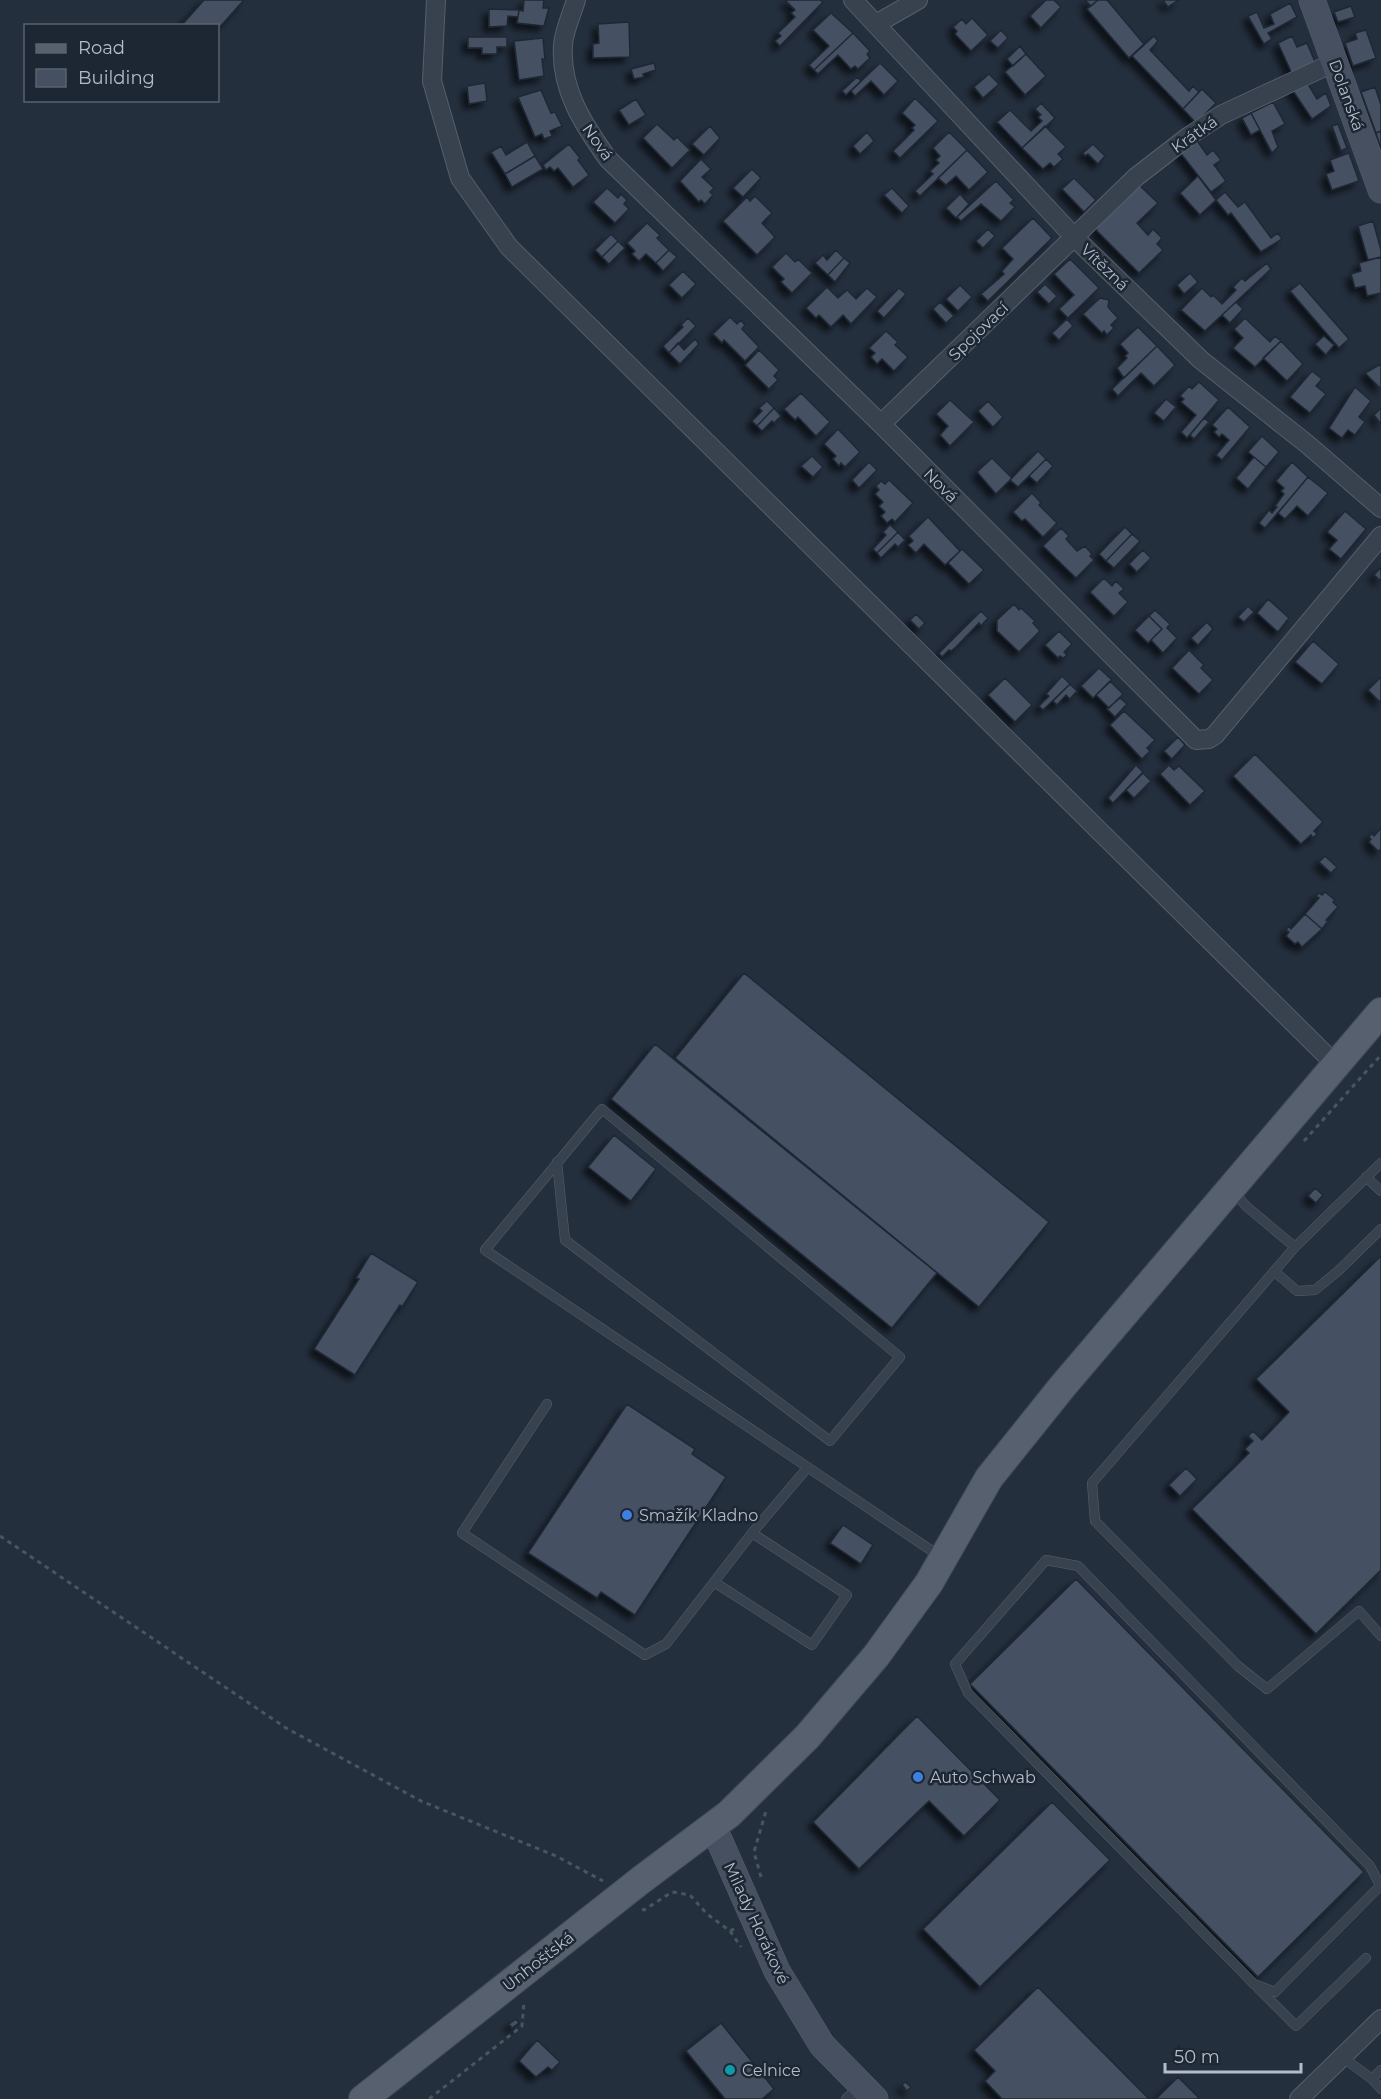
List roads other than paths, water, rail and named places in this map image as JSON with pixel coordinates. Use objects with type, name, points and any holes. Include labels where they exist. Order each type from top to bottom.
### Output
[{"type":"main road","name":"Unhošťská","points":[[363,2099],[623,1894],[729,1814],[807,1737],[876,1656],[929,1583],[989,1478],[1062,1387],[1381,1012]]},
{"type":"street","points":[[436,0],[432,81],[460,178],[508,247],[1336,1065]]},
{"type":"street","name":"Nová","points":[[576,0],[563,44],[566,86],[585,127],[608,159],[881,424],[1196,740],[1209,739],[1215,735],[1381,536]]},
{"type":"street","name":"Vítězná","points":[[853,0],[1075,238],[1201,360],[1307,444],[1381,508]]},
{"type":"street","points":[[876,24],[918,0]]},
{"type":"street","name":"Dolanská","points":[[1312,0],[1381,190]]},
{"type":"street","name":"Krátká","points":[[1075,238],[1136,177],[1221,115],[1335,62]]},
{"type":"street","name":"Spojovací","points":[[881,424],[1075,238]]},
{"type":"street","name":"Milady Horákové","points":[[713,1826],[777,1971],[822,2045],[861,2094]]},
{"type":"street","points":[[1299,2099],[1381,2019]]},
{"type":"lane","points":[[557,1162],[565,1240],[830,1441],[900,1357],[602,1109],[557,1162],[485,1250],[943,1558]]},
{"type":"lane","points":[[1381,1163],[1295,1247],[1092,1483],[1095,1521],[1238,1666],[1267,1689],[1359,1611],[1381,1636]]},
{"type":"lane","points":[[1366,1177],[1381,1191]]},
{"type":"lane","points":[[1232,1189],[1247,1208],[1295,1247]]},
{"type":"lane","points":[[1274,1271],[1297,1291],[1315,1290],[1381,1229]]},
{"type":"lane","points":[[547,1404],[462,1533],[645,1655],[666,1644],[752,1533],[807,1467]]},
{"type":"lane","points":[[714,1582],[812,1645],[847,1595],[752,1533]]},
{"type":"lane","points":[[1254,1984],[1275,1992],[1381,1887],[1370,1866],[1078,1566],[1046,1560],[955,1664],[968,1693],[1254,1984],[1296,2026],[1366,1958]]},
{"type":"lane","points":[[1342,2057],[1372,2079],[1381,2089]]},
{"type":"lane","points":[[1372,2079],[1381,2070]]},
{"type":"place","name":"Smažík Kladno","points":[[627,1515]]},
{"type":"place","name":"Auto Schwab","points":[[918,1777]]},
{"type":"place","name":"Celnice","points":[[730,2070]]}]
